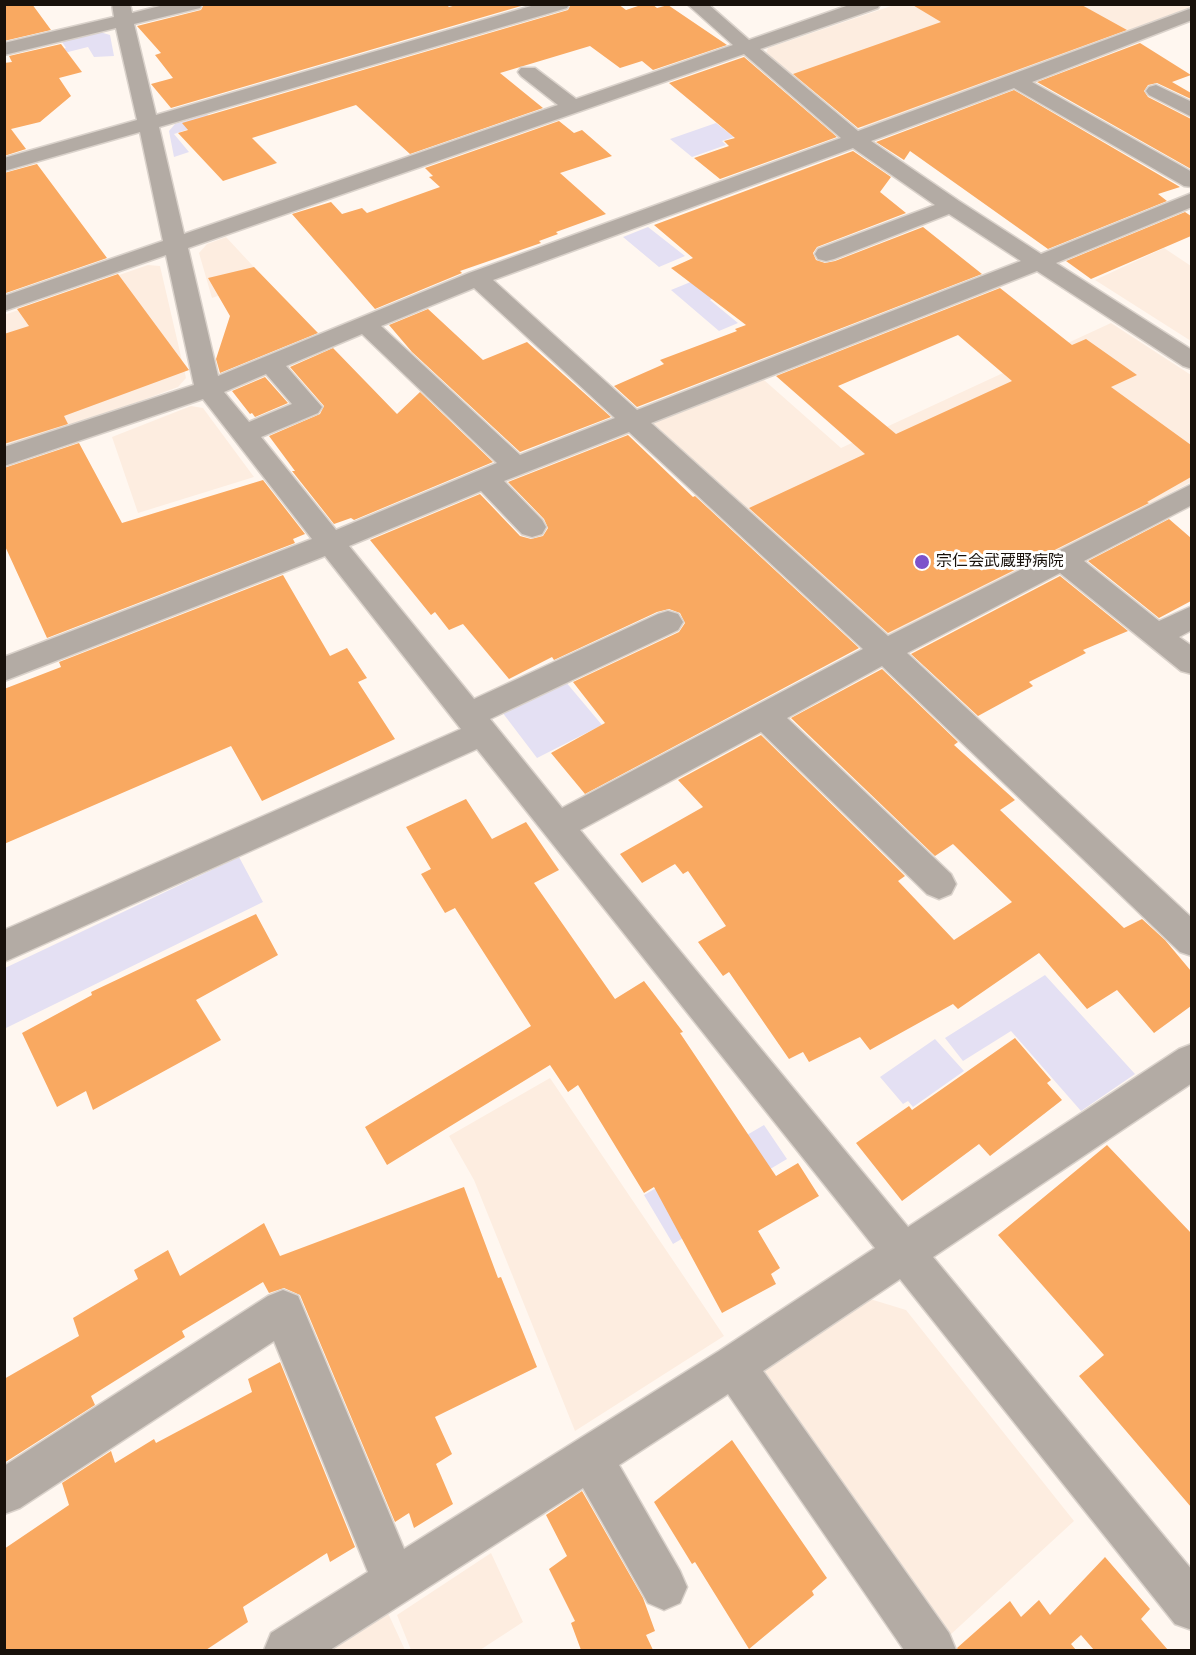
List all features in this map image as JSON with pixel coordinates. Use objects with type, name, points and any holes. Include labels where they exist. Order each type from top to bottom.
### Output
[{"type":"street","points":[[4,49],[124,13],[193,4]]},
{"type":"street","points":[[4,165],[560,4]]},
{"type":"street","points":[[696,4],[856,141],[951,206],[1191,362]]},
{"type":"street","points":[[4,304],[747,49],[871,4]]},
{"type":"street","points":[[124,13],[137,82],[208,389],[557,826],[1191,1607]]},
{"type":"street","points":[[4,457],[208,389],[477,278],[856,141],[1191,14]]},
{"type":"street","points":[[528,72],[574,108]]},
{"type":"street","points":[[1016,81],[1191,181]]},
{"type":"street","points":[[1156,91],[1191,111]]},
{"type":"street","points":[[4,670],[330,543],[516,466],[1040,262],[1191,199]]},
{"type":"street","points":[[825,254],[951,206]]},
{"type":"street","points":[[477,278],[885,651],[1191,941]]},
{"type":"street","points":[[365,324],[516,466]]},
{"type":"street","points":[[244,434],[309,407],[270,363]]},
{"type":"street","points":[[486,479],[532,527]]},
{"type":"street","points":[[557,826],[885,651],[1191,493]]},
{"type":"street","points":[[1063,560],[1191,663]]},
{"type":"street","points":[[1157,635],[1191,617]]},
{"type":"street","points":[[4,946],[476,724],[668,622]]},
{"type":"street","points":[[765,716],[939,884]]},
{"type":"street","points":[[288,1650],[734,1366],[1191,1060]]},
{"type":"street","points":[[4,1492],[283,1311],[395,1583]]},
{"type":"street","points":[[734,1366],[932,1650]]},
{"type":"street","points":[[590,1457],[664,1587]]},
{"type":"shaded area","points":[[894,5],[1191,5],[1191,7],[869,128],[856,126],[766,54],[768,48]]},
{"type":"shaded area","points":[[100,32],[110,35],[114,56],[94,57],[88,47],[68,52],[57,51],[66,48],[62,42]]},
{"type":"shaded area","points":[[207,114],[217,125],[189,129],[174,134],[189,152],[174,157],[169,131],[175,124]]},
{"type":"shaded area","points":[[716,123],[734,137],[722,141],[726,145],[692,157],[670,139]]},
{"type":"shaded area","points":[[648,227],[685,256],[659,267],[623,237]]},
{"type":"shaded area","points":[[226,237],[265,279],[212,298],[199,253],[207,244]]},
{"type":"shaded area","points":[[1164,248],[1191,266],[1191,341],[1095,280]]},
{"type":"shaded area","points":[[752,257],[718,296],[710,300],[738,323],[719,331],[671,290]]},
{"type":"shaded area","points":[[148,265],[160,266],[186,378],[178,387],[92,419],[5,445],[4,315]]},
{"type":"shaded area","name":"宗仁会武蔵野病院","points":[[1111,323],[1191,375],[1191,482],[889,642],[652,422],[764,380],[841,448]]},
{"type":"shaded area","points":[[191,406],[203,408],[254,477],[138,513],[112,437]]},
{"type":"shaded area","points":[[565,681],[602,725],[537,758],[502,712]]},
{"type":"shaded area","points":[[239,857],[263,902],[6,1028],[5,968]]},
{"type":"shaded area","points":[[1045,975],[1135,1074],[1081,1111],[1011,1031],[963,1061],[945,1038]]},
{"type":"shaded area","points":[[935,1039],[964,1071],[913,1107],[908,1101],[903,1104],[880,1077]]},
{"type":"shaded area","points":[[550,1078],[724,1336],[575,1431],[474,1180],[449,1136]]},
{"type":"shaded area","points":[[764,1125],[787,1159],[725,1196],[733,1209],[673,1244],[644,1195]]},
{"type":"shaded area","points":[[870,1299],[906,1310],[1074,1521],[949,1636],[762,1372]]},
{"type":"shaded area","points":[[491,1553],[523,1622],[480,1650],[411,1650],[397,1615]]},
{"type":"shaded area","points":[[387,1611],[405,1650],[330,1650]]},
{"type":"building","points":[[4,4],[32,4],[51,30],[4,41]]},
{"type":"building","points":[[204,4],[446,4],[449,7],[460,4],[528,4],[171,108],[151,84],[173,78],[155,55],[161,53],[137,26],[201,10]]},
{"type":"building","points":[[571,4],[618,4],[626,10],[644,4],[652,4],[657,8],[668,5],[727,45],[653,70],[642,61],[620,68],[590,46],[500,73],[543,108],[410,154],[356,105],[252,138],[277,163],[223,181],[178,133],[188,130],[182,123],[568,10]]},
{"type":"building","points":[[911,4],[1080,4],[1127,30],[858,128],[793,74],[941,22]]},
{"type":"building","points":[[1140,43],[1191,75],[1172,82],[1191,93],[1191,99],[1157,83],[1148,85],[1144,91],[1148,97],[1191,119],[1191,169],[1037,82]]},
{"type":"building","points":[[61,44],[82,72],[59,78],[71,96],[40,122],[11,129],[26,149],[4,156],[4,63],[12,62],[9,56]]},
{"type":"building","points":[[744,57],[837,137],[720,179],[694,158],[729,146],[724,141],[735,138],[669,83]]},
{"type":"building","points":[[1014,90],[1180,187],[1158,194],[1167,201],[1048,249],[910,151],[904,160],[876,142]]},
{"type":"building","points":[[559,121],[574,133],[582,130],[612,156],[560,173],[606,214],[556,232],[558,234],[539,241],[541,243],[460,271],[462,273],[375,309],[292,214],[331,202],[342,214],[362,208],[367,213],[440,187],[429,177],[433,176],[425,168]]},
{"type":"building","points":[[853,151],[891,177],[880,192],[906,213],[817,247],[813,253],[816,260],[825,263],[835,261],[923,227],[982,274],[637,407],[614,386],[664,364],[660,360],[737,331],[735,329],[746,325],[671,268],[693,258],[654,225]]},
{"type":"building","points":[[37,164],[107,258],[6,293],[4,173]]},
{"type":"building","points":[[1185,212],[1191,216],[1191,236],[1091,279],[1066,261]]},
{"type":"building","points":[[254,267],[318,333],[220,373],[216,359],[230,316],[208,278]]},
{"type":"building","points":[[118,274],[189,370],[64,416],[68,424],[4,444],[4,334],[29,326],[17,309]]},
{"type":"building","name":"宗仁会武蔵野病院","points":[[1000,288],[1072,345],[1086,339],[1137,375],[1111,387],[1191,445],[1191,477],[1147,502],[1149,503],[888,633],[749,508],[865,454],[776,376]],"holes":[[[958,335],[1012,381],[896,434],[838,386]]]},
{"type":"building","points":[[428,309],[483,360],[527,342],[611,417],[520,452],[412,352],[389,325]]},
{"type":"building","points":[[333,348],[397,414],[420,392],[493,462],[354,520],[351,518],[334,524],[292,471],[295,471],[269,436],[320,414],[324,406],[290,367]]},
{"type":"building","points":[[265,377],[288,403],[255,417],[232,391]]},
{"type":"building","points":[[628,435],[859,648],[585,794],[551,753],[605,723],[573,682],[679,632],[685,623],[680,613],[669,609],[657,612],[554,660],[552,657],[509,679],[463,624],[449,630],[435,612],[431,615],[370,540],[480,494],[520,536],[531,539],[543,536],[548,528],[544,519],[508,482]]},
{"type":"building","points":[[79,443],[122,523],[263,480],[305,534],[293,539],[295,543],[47,638],[4,544],[4,468]]},
{"type":"building","points":[[1169,519],[1191,538],[1191,601],[1159,618],[1088,561]]},
{"type":"building","points":[[283,575],[330,656],[347,648],[367,678],[358,682],[395,739],[262,801],[231,746],[4,844],[4,689],[61,667],[59,662]]},
{"type":"building","points":[[1060,576],[1128,631],[1083,650],[1086,653],[1029,682],[1033,686],[978,716],[911,654]]},
{"type":"building","points":[[882,669],[958,742],[954,745],[1015,800],[1000,810],[1124,928],[1142,919],[1165,940],[1191,971],[1191,1006],[1154,1033],[1117,990],[1087,1009],[1039,953],[958,1009],[953,1004],[870,1050],[860,1037],[809,1062],[803,1052],[789,1059],[729,972],[723,976],[698,942],[726,926],[688,871],[683,874],[675,864],[642,883],[620,854],[703,807],[678,780],[761,735],[905,876],[898,881],[954,940],[1012,902],[953,844],[935,856],[791,718]]},
{"type":"building","points":[[466,799],[492,839],[526,822],[559,870],[534,883],[615,999],[644,981],[683,1032],[680,1033],[776,1176],[798,1163],[819,1196],[758,1231],[780,1268],[771,1274],[776,1284],[722,1313],[654,1187],[644,1193],[578,1085],[568,1092],[550,1065],[387,1165],[365,1127],[531,1026],[455,908],[445,913],[421,874],[431,869],[406,827]]},
{"type":"building","points":[[256,914],[278,955],[196,1000],[221,1040],[93,1110],[86,1091],[57,1107],[22,1033],[92,995],[91,992]]},
{"type":"building","points":[[1015,1038],[1051,1080],[1047,1083],[1062,1100],[990,1156],[979,1144],[902,1201],[856,1143],[909,1106],[912,1110]]},
{"type":"building","points":[[1107,1145],[1191,1233],[1191,1507],[1079,1376],[1104,1355],[998,1235]]},
{"type":"building","points":[[464,1187],[498,1278],[501,1277],[537,1367],[435,1417],[452,1454],[436,1464],[453,1504],[414,1528],[409,1513],[395,1522],[300,1295],[284,1288],[269,1293],[263,1282],[182,1331],[185,1337],[91,1396],[95,1405],[4,1463],[4,1379],[79,1336],[73,1318],[138,1279],[134,1270],[168,1250],[180,1276],[264,1223],[280,1256]]},
{"type":"building","points":[[280,1362],[355,1547],[330,1562],[327,1553],[243,1607],[248,1622],[206,1650],[4,1650],[4,1549],[69,1505],[62,1483],[111,1451],[115,1463],[154,1439],[156,1443],[252,1392],[248,1379]]},
{"type":"building","points":[[732,1440],[827,1578],[812,1591],[814,1595],[749,1649],[695,1562],[692,1564],[654,1502]]},
{"type":"building","points":[[582,1491],[643,1598],[655,1631],[646,1635],[653,1650],[581,1650],[571,1623],[575,1621],[549,1569],[567,1556],[546,1515]]},
{"type":"building","points":[[1105,1557],[1150,1609],[1141,1619],[1168,1650],[1094,1650],[1081,1635],[1071,1644],[1076,1650],[958,1650],[957,1648],[1010,1601],[1021,1617],[1039,1600],[1050,1615]]},
{"type":"place","name":"宗仁会武蔵野病院","points":[[922,562]]}]
